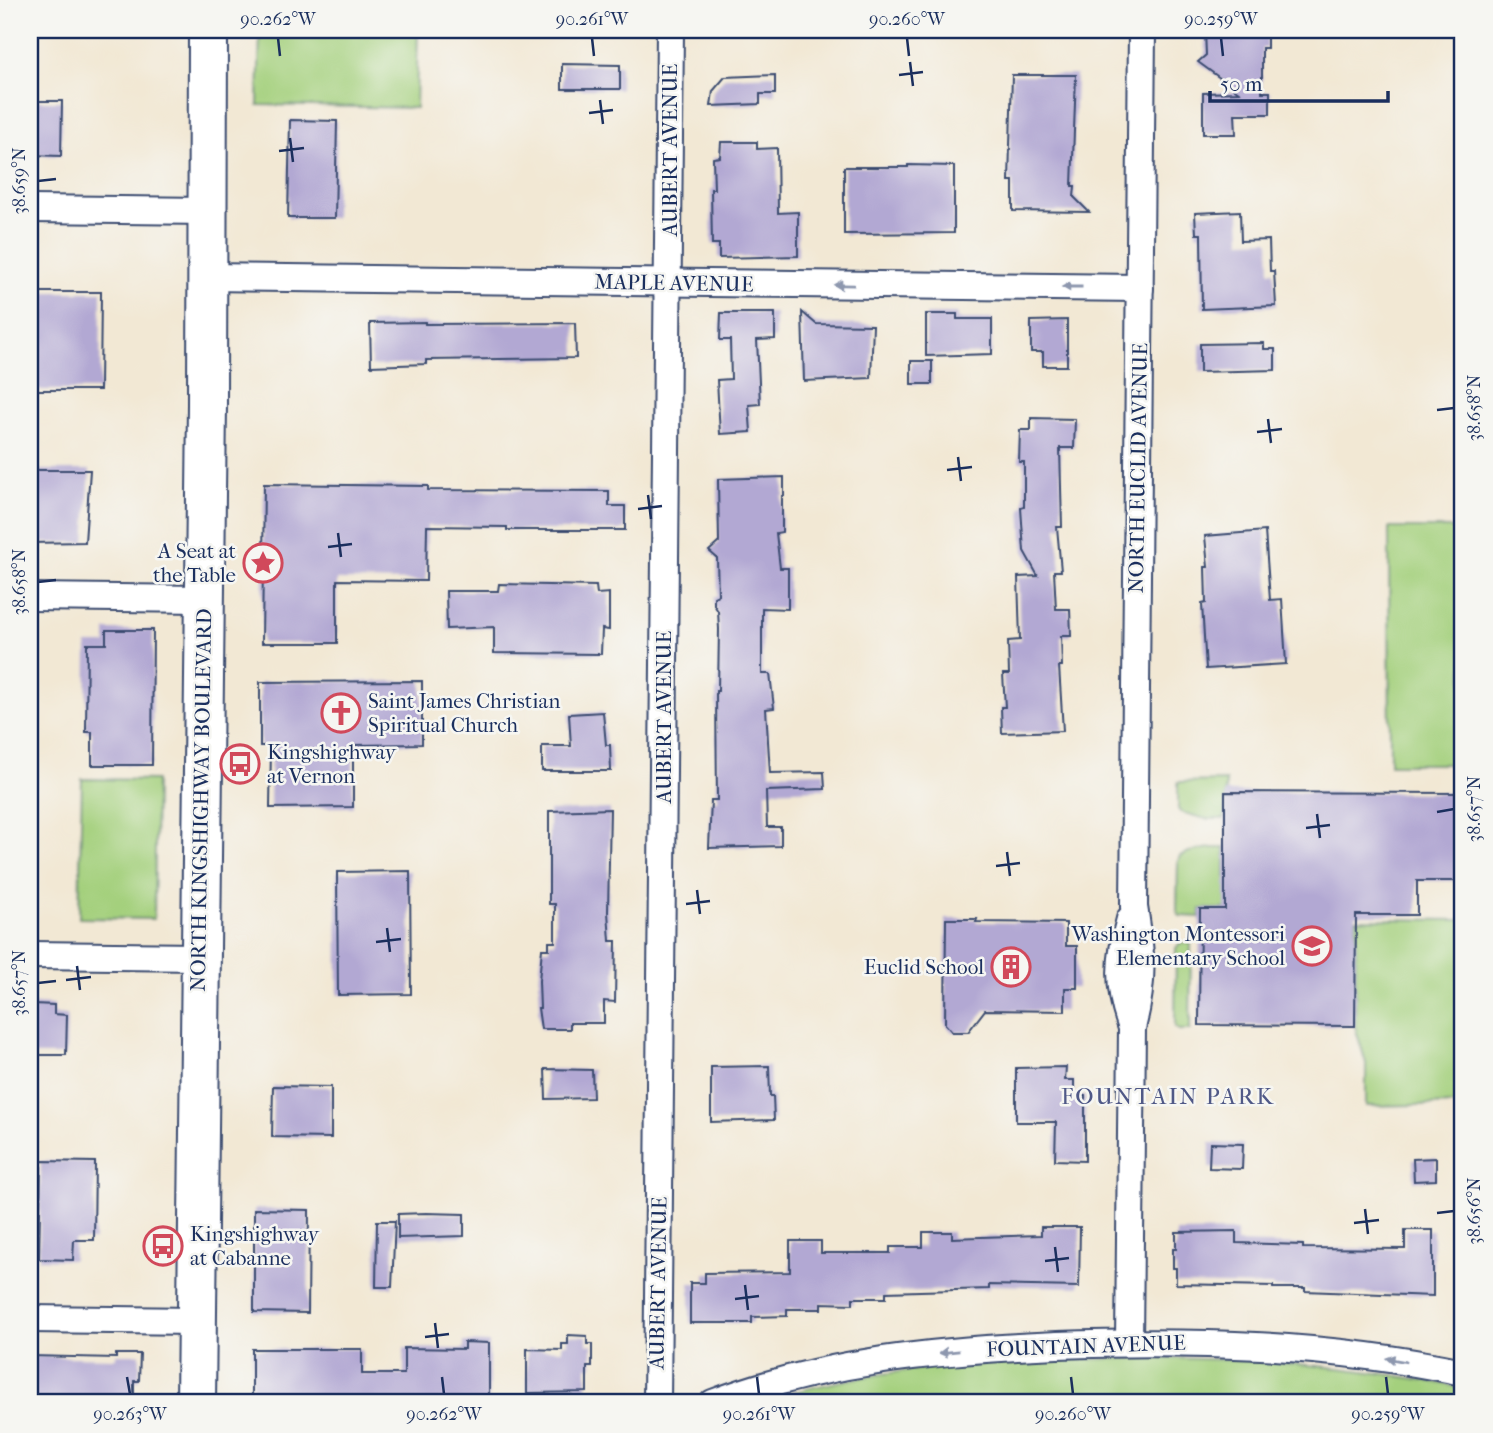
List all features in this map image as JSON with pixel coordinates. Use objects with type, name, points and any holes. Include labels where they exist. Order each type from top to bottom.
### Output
[{"type":"main road","name":"NORTH KINGSHIGHWAY BOULEVARD","points":[[196,1403],[209,211],[208,30]]},
{"type":"street","name":"AUBERT AVENUE","points":[[657,1403],[670,30]]},
{"type":"street","name":"NORTH EUCLID AVENUE","points":[[1129,1343],[1132,1028],[1139,1002],[1142,962],[1134,907],[1142,30]]},
{"type":"street","points":[[30,209],[209,211]]},
{"type":"street","name":"MAPLE AVENUE","points":[[208,277],[1140,288]]},
{"type":"street","points":[[30,597],[204,600]]},
{"type":"street","points":[[30,955],[199,957]]},
{"type":"street","points":[[30,1319],[196,1321]]},
{"type":"street","name":"FOUNTAIN AVENUE","points":[[713,1403],[764,1385],[885,1360],[1006,1347],[1129,1343],[1261,1346],[1342,1352],[1463,1372]]},
{"type":"green space","points":[[260,30],[418,30],[416,108],[258,105]]},
{"type":"green space","points":[[1389,528],[1463,528],[1463,764],[1390,764]]},
{"type":"green space","points":[[82,779],[156,780],[154,919],[79,918]]},
{"type":"green space","points":[[1226,781],[1225,819],[1206,819],[1180,812],[1178,809],[1178,782]]},
{"type":"green space","points":[[1210,848],[1225,848],[1225,877],[1235,877],[1235,909],[1200,909],[1200,917],[1180,916],[1177,911],[1180,856]]},
{"type":"green space","points":[[1356,919],[1463,920],[1463,1104],[1366,1106],[1366,1063],[1355,1026]]},
{"type":"green space","points":[[1180,943],[1191,943],[1190,1030],[1179,1030],[1175,1027],[1176,948]]},
{"type":"green space","points":[[1094,1359],[1233,1360],[1372,1372],[1463,1388],[1463,1403],[758,1403],[840,1381],[882,1374],[1009,1362]]},
{"type":"building","points":[[1205,30],[1267,30],[1267,48],[1262,48],[1262,92],[1270,92],[1270,114],[1235,114],[1236,134],[1203,134],[1203,93],[1239,92],[1198,62],[1206,55]]},
{"type":"building","points":[[562,64],[620,65],[620,89],[562,89]]},
{"type":"building","points":[[775,75],[775,94],[760,94],[760,104],[711,106],[713,91],[725,77]]},
{"type":"building","points":[[1012,75],[1076,75],[1072,186],[1075,186],[1074,197],[1089,212],[1013,211],[1013,181],[1009,181]]},
{"type":"building","points":[[30,101],[62,101],[61,156],[30,155]]},
{"type":"building","points":[[290,120],[337,121],[335,218],[288,218]]},
{"type":"building","points":[[721,142],[757,142],[757,149],[777,148],[778,213],[798,212],[798,256],[719,258],[719,244],[712,244],[711,189],[714,189],[713,158],[720,157]]},
{"type":"building","points":[[954,166],[954,233],[844,234],[844,167]]},
{"type":"building","points":[[1240,211],[1241,241],[1269,240],[1270,271],[1274,271],[1276,306],[1202,309],[1201,234],[1196,234],[1195,213]]},
{"type":"building","points":[[30,292],[101,292],[100,390],[30,390]]},
{"type":"building","points":[[802,312],[816,324],[873,325],[871,378],[804,381]]},
{"type":"building","points":[[721,313],[775,313],[775,339],[757,340],[760,404],[749,405],[751,432],[720,434],[717,380],[731,379],[730,340],[720,340]]},
{"type":"building","points":[[926,314],[957,314],[957,319],[992,319],[992,354],[926,356]]},
{"type":"building","points":[[1067,320],[1067,366],[1043,366],[1043,352],[1031,352],[1031,321]]},
{"type":"building","points":[[370,323],[575,323],[576,358],[426,360],[426,364],[371,366]]},
{"type":"building","points":[[1264,343],[1264,349],[1275,349],[1275,370],[1200,372],[1200,344]]},
{"type":"building","points":[[911,361],[932,361],[932,384],[911,384]]},
{"type":"building","points":[[1031,418],[1075,419],[1074,448],[1060,448],[1062,527],[1057,527],[1061,571],[1054,571],[1056,609],[1070,609],[1071,636],[1061,636],[1062,666],[1059,666],[1063,731],[1002,733],[1001,707],[1005,707],[1003,674],[1009,674],[1008,641],[1020,640],[1018,577],[1038,576],[1024,551],[1021,508],[1024,507],[1024,462],[1019,462],[1020,430],[1031,430]]},
{"type":"building","points":[[30,470],[90,470],[85,542],[30,543]]},
{"type":"building","points":[[784,477],[782,532],[776,533],[780,568],[788,568],[788,609],[762,608],[762,674],[770,674],[774,708],[766,709],[770,773],[824,772],[825,789],[766,791],[767,827],[781,827],[781,846],[709,848],[711,800],[717,800],[716,691],[719,629],[718,611],[714,605],[714,597],[718,595],[717,558],[709,551],[719,542],[718,479]]},
{"type":"building","points":[[264,484],[428,486],[428,490],[609,491],[609,506],[625,506],[625,530],[507,530],[507,527],[427,526],[426,581],[337,580],[337,643],[262,643]]},
{"type":"building","points":[[1265,531],[1270,600],[1282,599],[1286,664],[1206,669],[1202,604],[1206,603],[1205,567],[1208,567],[1205,536]]},
{"type":"building","points":[[499,584],[596,586],[597,594],[609,593],[609,630],[602,629],[601,654],[494,653],[494,627],[447,629],[446,591],[498,591]]},
{"type":"building","points":[[106,630],[153,630],[152,765],[92,765],[92,732],[86,732],[87,644],[106,644]]},
{"type":"building","name":"Saint James Christian Spiritual Church","points":[[422,681],[422,744],[353,745],[353,807],[270,808],[271,746],[260,746],[260,682]]},
{"type":"building","points":[[603,712],[606,745],[610,745],[611,771],[542,771],[542,746],[571,746],[569,714]]},
{"type":"building","points":[[1225,792],[1463,793],[1463,881],[1417,881],[1417,915],[1356,915],[1355,1026],[1199,1025],[1200,909],[1225,909]]},
{"type":"building","points":[[610,809],[608,912],[610,941],[616,941],[615,1002],[604,1001],[604,1023],[570,1023],[570,1029],[541,1029],[538,1008],[542,949],[549,949],[549,942],[555,942],[555,904],[549,904],[549,811]]},
{"type":"building","points":[[410,871],[411,994],[338,995],[337,872]]},
{"type":"building","name":"Euclid School","points":[[946,919],[1066,923],[1066,946],[1077,946],[1077,988],[1065,988],[1065,1011],[985,1010],[968,1032],[952,1032],[945,1024]]},
{"type":"building","points":[[34,1004],[54,1005],[54,1014],[67,1015],[66,1055],[30,1055],[30,1014],[33,1014]]},
{"type":"building","points":[[769,1066],[774,1120],[711,1122],[711,1067]]},
{"type":"building","points":[[1066,1067],[1065,1080],[1074,1080],[1074,1096],[1085,1096],[1085,1161],[1055,1160],[1056,1122],[1016,1122],[1016,1068]]},
{"type":"building","points":[[545,1069],[592,1070],[593,1098],[546,1099]]},
{"type":"building","points":[[273,1086],[331,1087],[331,1138],[272,1137]]},
{"type":"building","points":[[1210,1143],[1243,1144],[1242,1169],[1209,1168]]},
{"type":"building","points":[[1436,1158],[1436,1180],[1414,1181],[1413,1159]]},
{"type":"building","points":[[41,1161],[95,1162],[94,1240],[74,1240],[73,1260],[39,1259]]},
{"type":"building","points":[[254,1209],[309,1210],[308,1313],[254,1312]]},
{"type":"building","points":[[398,1214],[464,1214],[464,1236],[398,1238]]},
{"type":"building","points":[[377,1221],[395,1221],[392,1287],[376,1287]]},
{"type":"building","points":[[1041,1227],[1080,1227],[1079,1287],[989,1285],[989,1289],[886,1292],[886,1298],[853,1298],[853,1304],[821,1303],[821,1309],[787,1309],[787,1316],[752,1317],[752,1323],[690,1323],[690,1283],[705,1283],[705,1273],[790,1272],[790,1241],[821,1241],[821,1253],[890,1253],[890,1247],[923,1247],[923,1232],[952,1232],[952,1238],[1041,1235]]},
{"type":"building","points":[[1405,1230],[1433,1230],[1433,1296],[1305,1291],[1305,1288],[1273,1286],[1176,1284],[1173,1249],[1176,1249],[1176,1232],[1236,1231],[1236,1243],[1303,1245],[1303,1248],[1405,1249]]},
{"type":"building","points":[[568,1335],[587,1336],[587,1344],[592,1344],[592,1367],[587,1367],[587,1392],[527,1393],[527,1349],[562,1350],[562,1344],[568,1344]]},
{"type":"building","points":[[464,1342],[489,1343],[489,1403],[252,1403],[252,1349],[362,1349],[362,1374],[404,1374],[404,1348],[464,1349]]},
{"type":"building","points":[[116,1354],[140,1354],[139,1381],[134,1381],[134,1403],[30,1403],[30,1356],[116,1358]]},
{"type":"place","name":"A Seat at the Table","points":[[263,563]]},
{"type":"place","name":"Saint James Christian Spiritual Church","points":[[341,713]]},
{"type":"place","name":"Kingshighway at Vernon","points":[[240,764]]},
{"type":"place","name":"Washington Montessori Elementary School","points":[[1312,946]]},
{"type":"place","name":"Euclid School","points":[[1011,967]]},
{"type":"place","name":"Kingshighway at Cabanne","points":[[163,1246]]},
{"type":"district","name":"FOUNTAIN PARK","points":[[1168,1096]]}]
